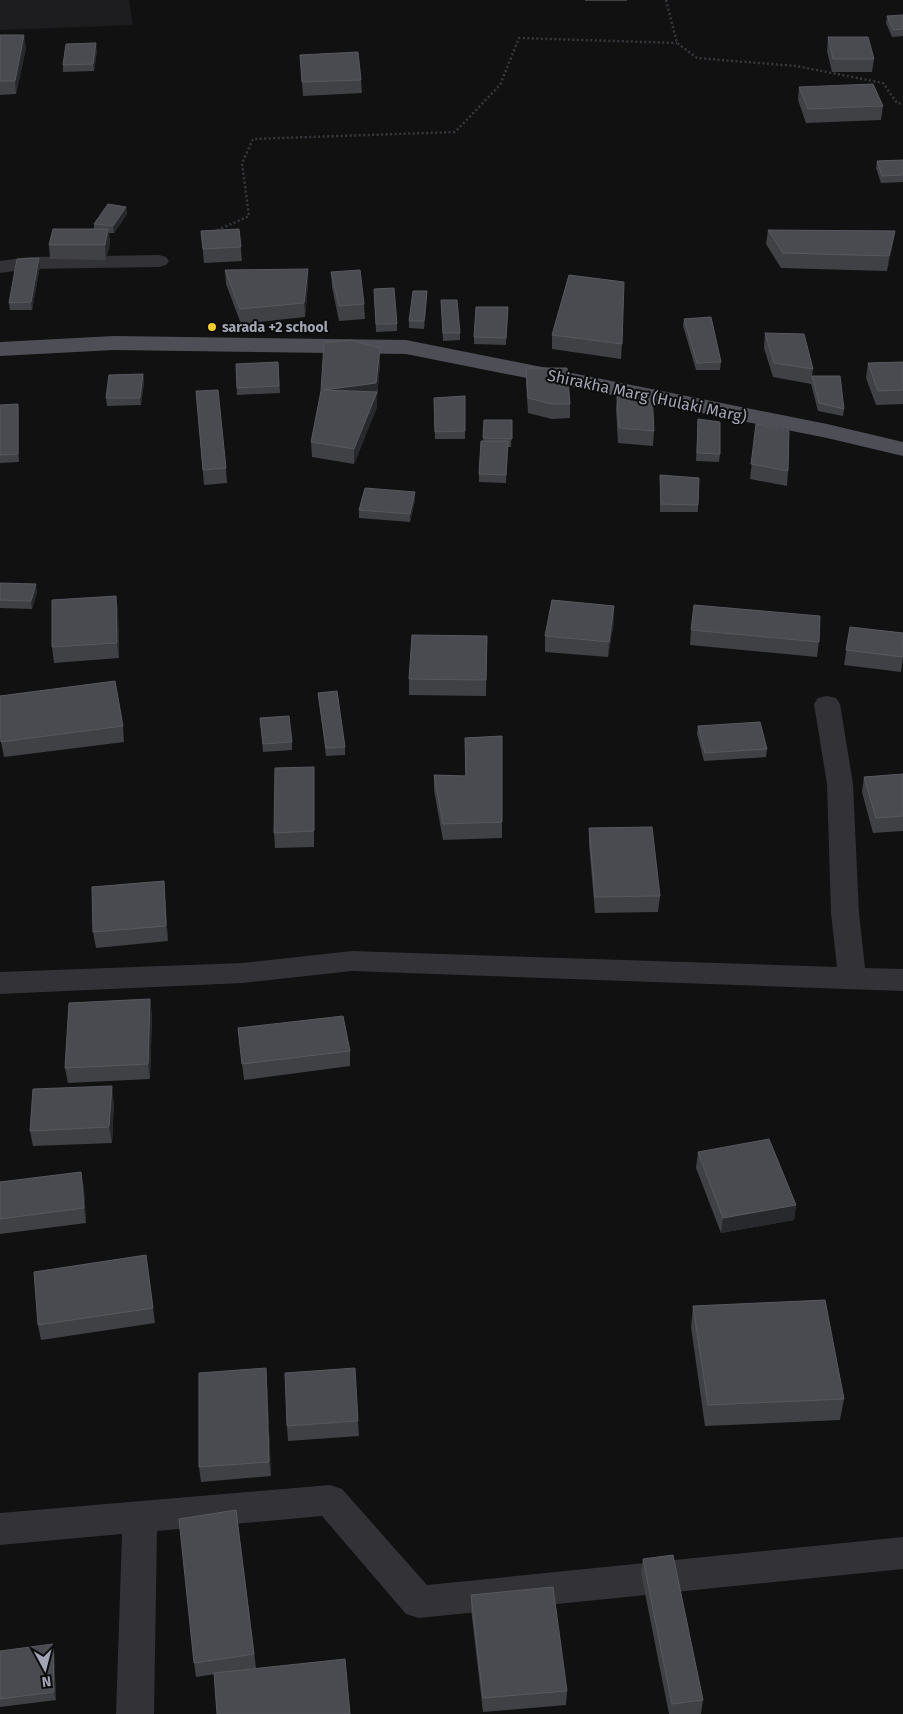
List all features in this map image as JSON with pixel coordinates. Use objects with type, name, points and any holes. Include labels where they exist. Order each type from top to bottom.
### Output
[{"type":"main road","name":"Shirakha Marg (Hulaki Marg)","points":[[0,349],[114,343],[406,347],[827,431],[903,449]]},
{"type":"street","points":[[0,267],[29,263],[158,261]]},
{"type":"street","points":[[827,704],[840,784],[845,913],[852,977]]},
{"type":"street","points":[[0,983],[243,973],[352,961],[903,980]]},
{"type":"street","points":[[0,1529],[330,1500],[419,1602],[903,1553]]},
{"type":"street","points":[[135,1714],[140,1517]]},
{"type":"path","points":[[666,0],[677,43]]},
{"type":"path","points":[[212,232],[249,216],[242,163],[253,139],[455,132],[500,85],[519,38],[677,43],[697,58],[796,66],[883,83],[897,103],[903,104]]},
{"type":"shaded area","points":[[0,0],[129,0],[133,25],[0,30]]},
{"type":"building","points":[[903,15],[903,29],[893,30],[887,16]]},
{"type":"building","points":[[0,35],[24,35],[15,81],[0,81]]},
{"type":"building","points":[[828,37],[868,37],[874,59],[833,59]]},
{"type":"building","points":[[96,43],[93,64],[63,65],[66,44]]},
{"type":"building","points":[[358,52],[361,80],[302,82],[300,55]]},
{"type":"building","points":[[873,84],[883,106],[808,109],[799,87]]},
{"type":"building","points":[[903,160],[903,175],[882,176],[877,161]]},
{"type":"building","points":[[108,204],[126,207],[113,226],[94,224]]},
{"type":"building","points":[[53,229],[108,229],[105,245],[49,245]]},
{"type":"building","points":[[239,229],[241,247],[203,249],[201,231]]},
{"type":"building","points":[[768,230],[895,231],[889,256],[783,253]]},
{"type":"building","points":[[39,258],[31,302],[9,303],[17,259]]},
{"type":"building","points":[[308,269],[304,303],[240,309],[225,270]]},
{"type":"building","points":[[360,270],[364,304],[339,306],[331,272]]},
{"type":"building","points":[[569,275],[624,282],[622,344],[552,335]]},
{"type":"building","points":[[394,288],[397,324],[376,324],[374,289]]},
{"type":"building","points":[[413,291],[427,291],[424,321],[409,321]]},
{"type":"building","points":[[441,300],[457,300],[460,333],[443,333]]},
{"type":"building","points":[[476,307],[508,307],[506,338],[474,337]]},
{"type":"building","points":[[711,317],[721,362],[697,363],[684,319]]},
{"type":"building","points":[[765,333],[804,334],[813,369],[774,363]]},
{"type":"building","points":[[351,340],[380,348],[376,383],[324,390],[377,392],[354,449],[311,442],[321,391],[324,343]]},
{"type":"building","points":[[278,362],[279,386],[237,388],[236,364]]},
{"type":"building","points":[[903,362],[903,390],[878,391],[868,363]]},
{"type":"building","points":[[526,368],[567,368],[570,404],[552,404],[528,398]]},
{"type":"building","points":[[143,374],[140,398],[106,398],[109,375]]},
{"type":"building","points":[[812,376],[840,376],[844,409],[819,403]]},
{"type":"building","points":[[218,390],[226,468],[203,470],[196,391]]},
{"type":"building","points":[[652,394],[654,431],[619,428],[617,395]]},
{"type":"building","points":[[465,396],[465,431],[435,432],[434,398]]},
{"type":"building","points":[[18,404],[18,454],[0,455],[0,405]]},
{"type":"building","points":[[698,419],[720,422],[720,454],[697,453]]},
{"type":"building","points":[[484,420],[512,420],[512,439],[483,438]]},
{"type":"building","points":[[756,424],[789,431],[788,471],[751,464]]},
{"type":"building","points":[[481,441],[508,441],[506,475],[479,474]]},
{"type":"building","points":[[660,475],[699,478],[698,505],[661,504]]},
{"type":"building","points":[[365,488],[415,492],[410,514],[359,510]]},
{"type":"building","points":[[0,583],[36,584],[31,601],[0,600]]},
{"type":"building","points":[[116,596],[117,643],[52,647],[52,600]]},
{"type":"building","points":[[552,600],[614,606],[609,642],[545,636]]},
{"type":"building","points":[[694,605],[820,616],[819,642],[691,630]]},
{"type":"building","points":[[850,627],[903,633],[903,657],[846,650]]},
{"type":"building","points":[[412,635],[487,636],[486,680],[409,679]]},
{"type":"building","points":[[115,681],[123,726],[1,742],[0,696]]},
{"type":"building","points":[[337,691],[345,747],[326,748],[318,693]]},
{"type":"building","points":[[289,716],[292,742],[263,744],[260,718]]},
{"type":"building","points":[[760,722],[767,749],[705,753],[698,726]]},
{"type":"building","points":[[502,736],[502,822],[443,824],[434,775],[466,776],[465,738]]},
{"type":"building","points":[[314,767],[314,831],[274,833],[275,768]]},
{"type":"building","points":[[903,774],[903,816],[876,818],[864,777]]},
{"type":"building","points":[[652,827],[660,896],[595,897],[589,828]]},
{"type":"building","points":[[164,881],[166,926],[93,932],[92,887]]},
{"type":"building","points":[[150,999],[148,1064],[65,1068],[69,1003]]},
{"type":"building","points":[[343,1016],[350,1051],[242,1064],[238,1028]]},
{"type":"building","points":[[112,1086],[109,1127],[30,1131],[33,1089]]},
{"type":"building","points":[[769,1139],[796,1205],[723,1218],[698,1152]]},
{"type":"building","points":[[81,1172],[84,1208],[0,1219],[0,1182]]},
{"type":"building","points":[[146,1255],[153,1308],[38,1325],[34,1272]]},
{"type":"building","points":[[825,1300],[844,1399],[708,1405],[693,1306]]},
{"type":"building","points":[[266,1368],[269,1462],[199,1467],[199,1373]]},
{"type":"building","points":[[355,1368],[358,1421],[287,1426],[285,1373]]},
{"type":"building","points":[[236,1510],[254,1654],[194,1663],[179,1519]]},
{"type":"building","points":[[673,1555],[703,1700],[672,1704],[643,1559]]},
{"type":"building","points":[[553,1587],[567,1691],[483,1698],[471,1595]]},
{"type":"building","points":[[53,1644],[54,1692],[0,1699],[0,1651]]},
{"type":"building","points":[[345,1659],[350,1714],[217,1714],[214,1673]]},
{"type":"place","name":"sarada +2 school","points":[[212,327]]}]
